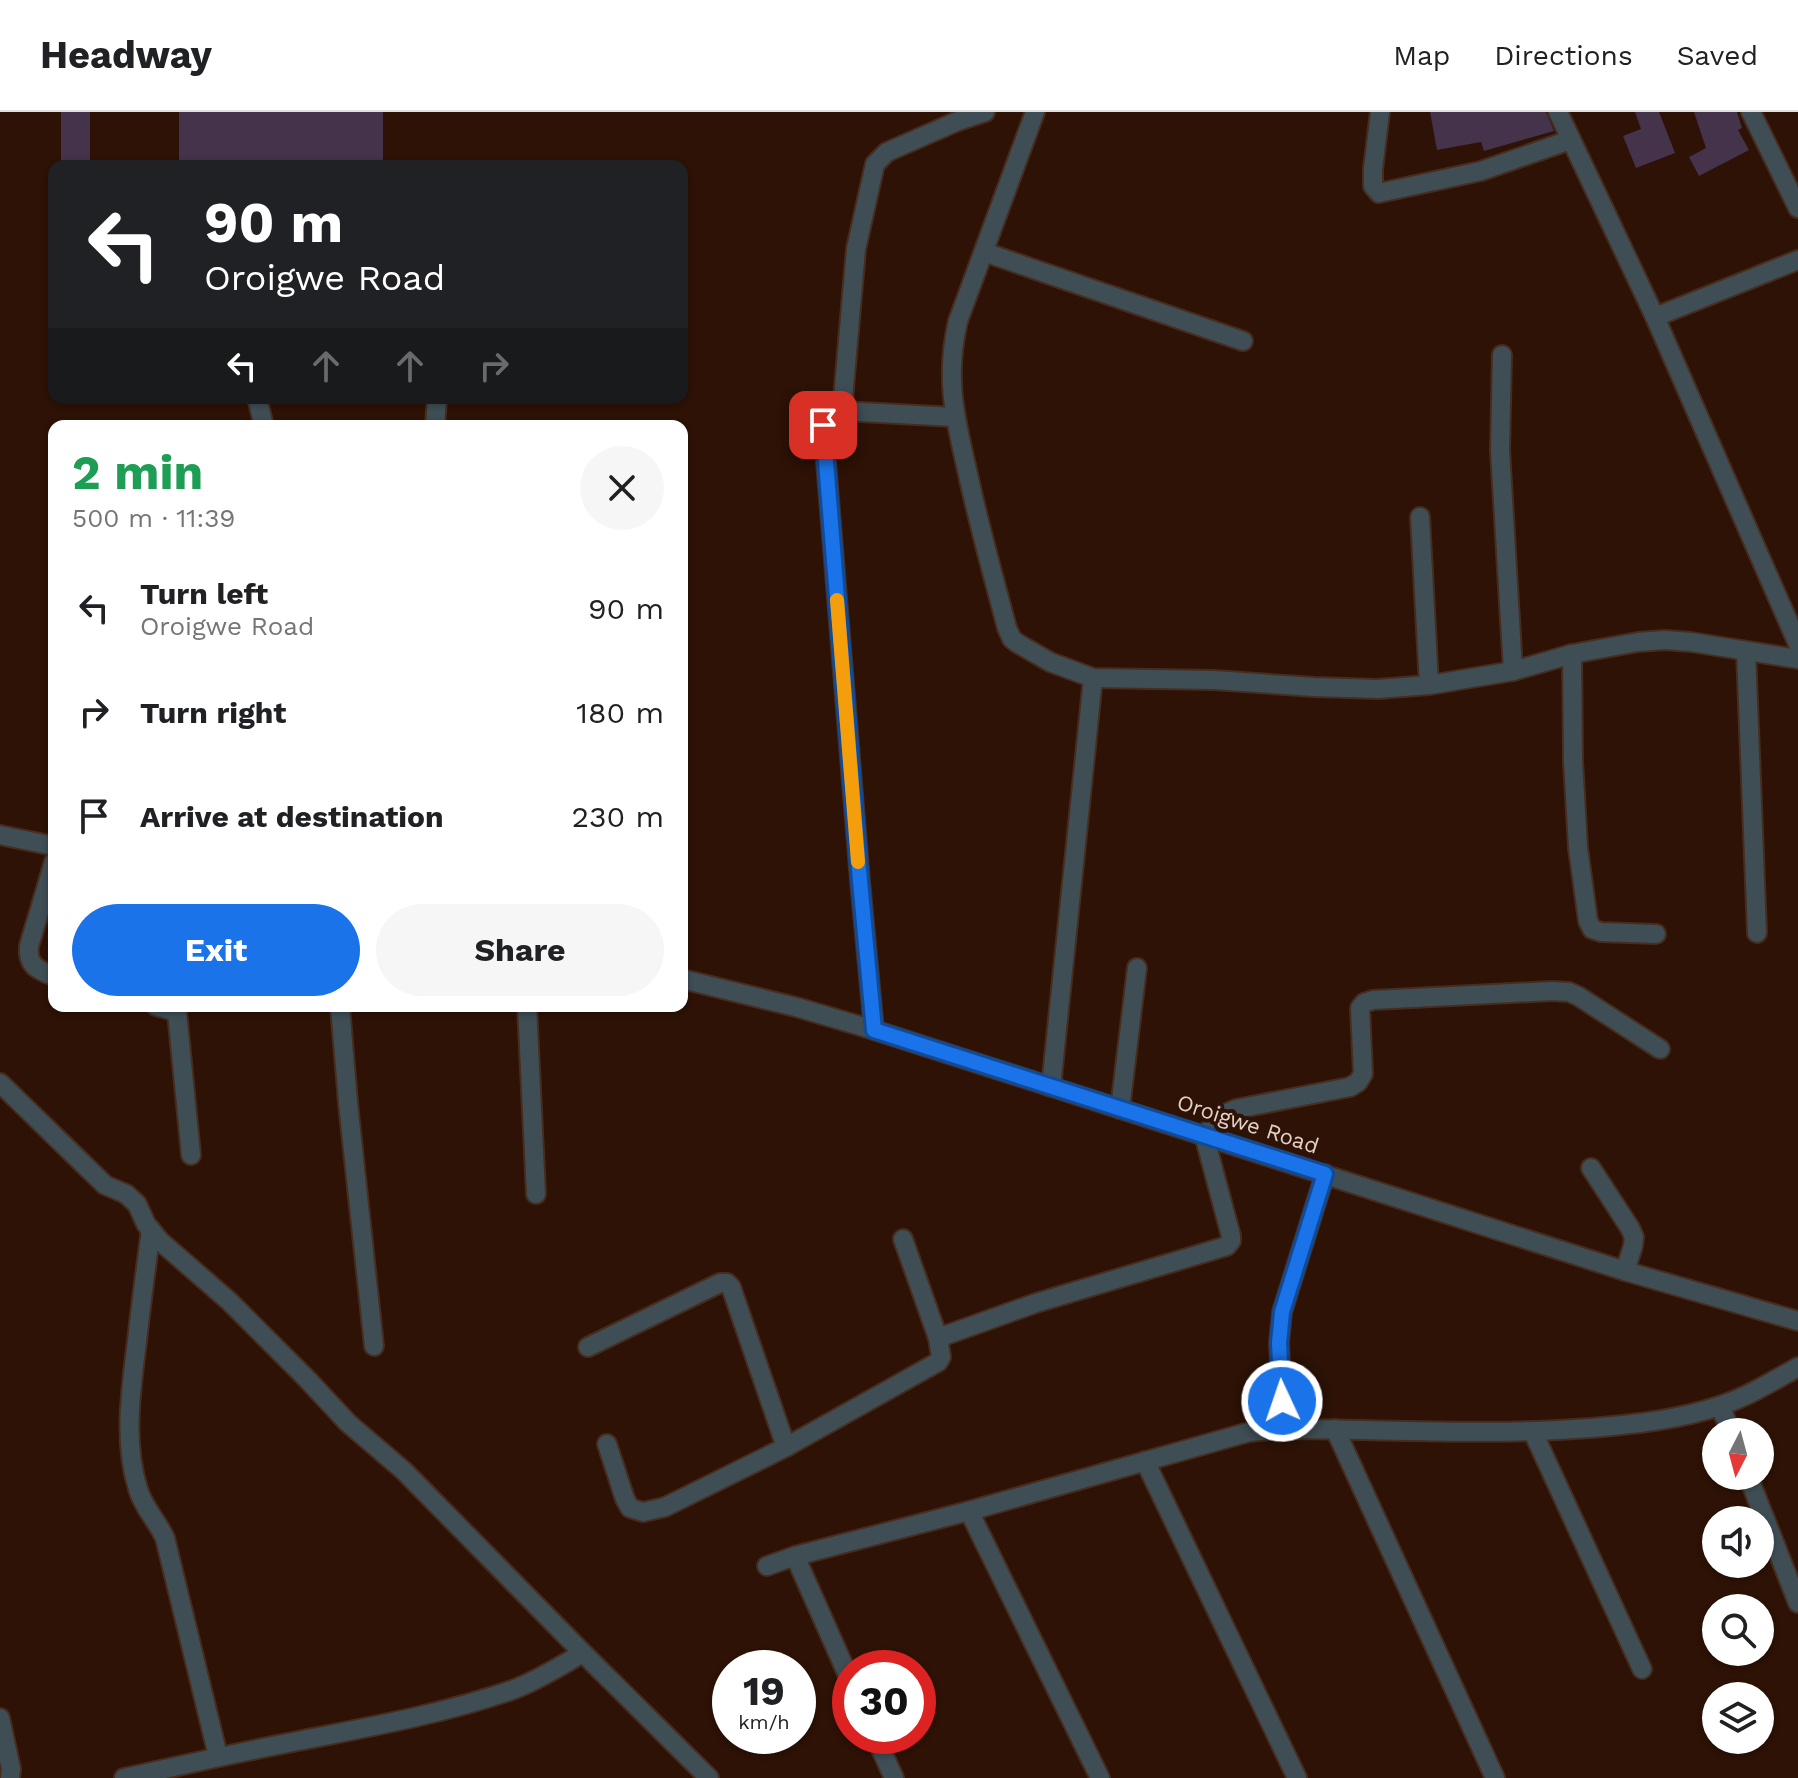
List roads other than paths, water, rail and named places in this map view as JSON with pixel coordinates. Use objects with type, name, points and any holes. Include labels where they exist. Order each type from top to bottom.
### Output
[{"type":"street","points":[[842,411],[856,249],[875,164],[887,152],[985,112]]},
{"type":"street","points":[[1035,112],[961,312],[952,345],[951,391],[955,417],[979,526],[1012,639],[1050,662],[1093,678],[1214,680],[1378,689],[1429,685],[1513,671],[1572,654],[1665,640],[1798,659]]},
{"type":"street","points":[[1380,112],[1373,169],[1373,186],[1379,193],[1481,171],[1570,140]]},
{"type":"street","points":[[1558,112],[1655,317],[1798,644]]},
{"type":"street","points":[[1751,112],[1798,208]]},
{"type":"street","points":[[984,252],[1243,341]]},
{"type":"street","points":[[1655,317],[1798,260]]},
{"type":"street","points":[[1502,355],[1500,450],[1513,671]]},
{"type":"street","points":[[874,1030],[823,425],[827,418],[842,411],[955,417]]},
{"type":"street","points":[[1420,517],[1429,685]]},
{"type":"street","points":[[1746,652],[1757,933]]},
{"type":"street","points":[[1572,654],[1578,848],[1588,921],[1592,929],[1601,932],[1656,934]]},
{"type":"street","points":[[1051,1087],[1093,678]]},
{"type":"street","points":[[0,835],[48,845]]},
{"type":"street","points":[[48,882],[28,954],[29,961],[48,973]]},
{"type":"street","points":[[1120,1109],[1137,968]]},
{"type":"street","name":"Oroigwe Road","points":[[688,980],[874,1030],[1625,1271],[1798,1321]]},
{"type":"street","points":[[938,1338],[1036,1303],[1227,1246],[1231,1236],[1204,1135],[1225,1114],[1236,1109],[1350,1087],[1358,1082],[1363,1074],[1360,1008],[1364,1003],[1373,1000],[1569,992],[1660,1049]]},
{"type":"street","points":[[177,1012],[191,1155]]},
{"type":"street","points":[[340,1012],[374,1346]]},
{"type":"street","points":[[527,1012],[536,1194]]},
{"type":"street","points":[[0,1083],[105,1185],[126,1194],[137,1204],[146,1224],[160,1241],[229,1301],[348,1423],[404,1471],[709,1778]]},
{"type":"street","points":[[1591,1168],[1634,1237],[1625,1271]]},
{"type":"street","points":[[1282,1401],[1279,1343],[1282,1312],[1325,1174]]},
{"type":"street","points":[[151,1230],[132,1386],[132,1467],[144,1505],[165,1538],[218,1756]]},
{"type":"street","points":[[607,1444],[630,1508],[643,1512],[665,1507],[786,1447],[938,1362],[941,1357],[938,1338],[903,1239]]},
{"type":"street","points":[[588,1347],[720,1283],[727,1283],[731,1287],[786,1447]]},
{"type":"street","points":[[767,1566],[1249,1432],[1335,1429],[1533,1432],[1645,1424],[1720,1406],[1747,1396],[1798,1367]]},
{"type":"street","points":[[1720,1406],[1725,1418]]},
{"type":"street","points":[[1335,1429],[1495,1778]]},
{"type":"street","points":[[1533,1432],[1642,1669]]},
{"type":"street","points":[[1145,1461],[1297,1778]]},
{"type":"street","points":[[1754,1490],[1798,1603]]},
{"type":"street","points":[[969,1511],[1100,1778]]},
{"type":"street","points":[[795,1556],[837,1650]]},
{"type":"street","points":[[124,1778],[218,1756],[380,1725],[514,1689],[583,1653]]},
{"type":"street","points":[[0,1718],[11,1769],[10,1778]]},
{"type":"street","points":[[883,1754],[894,1778]]}]
